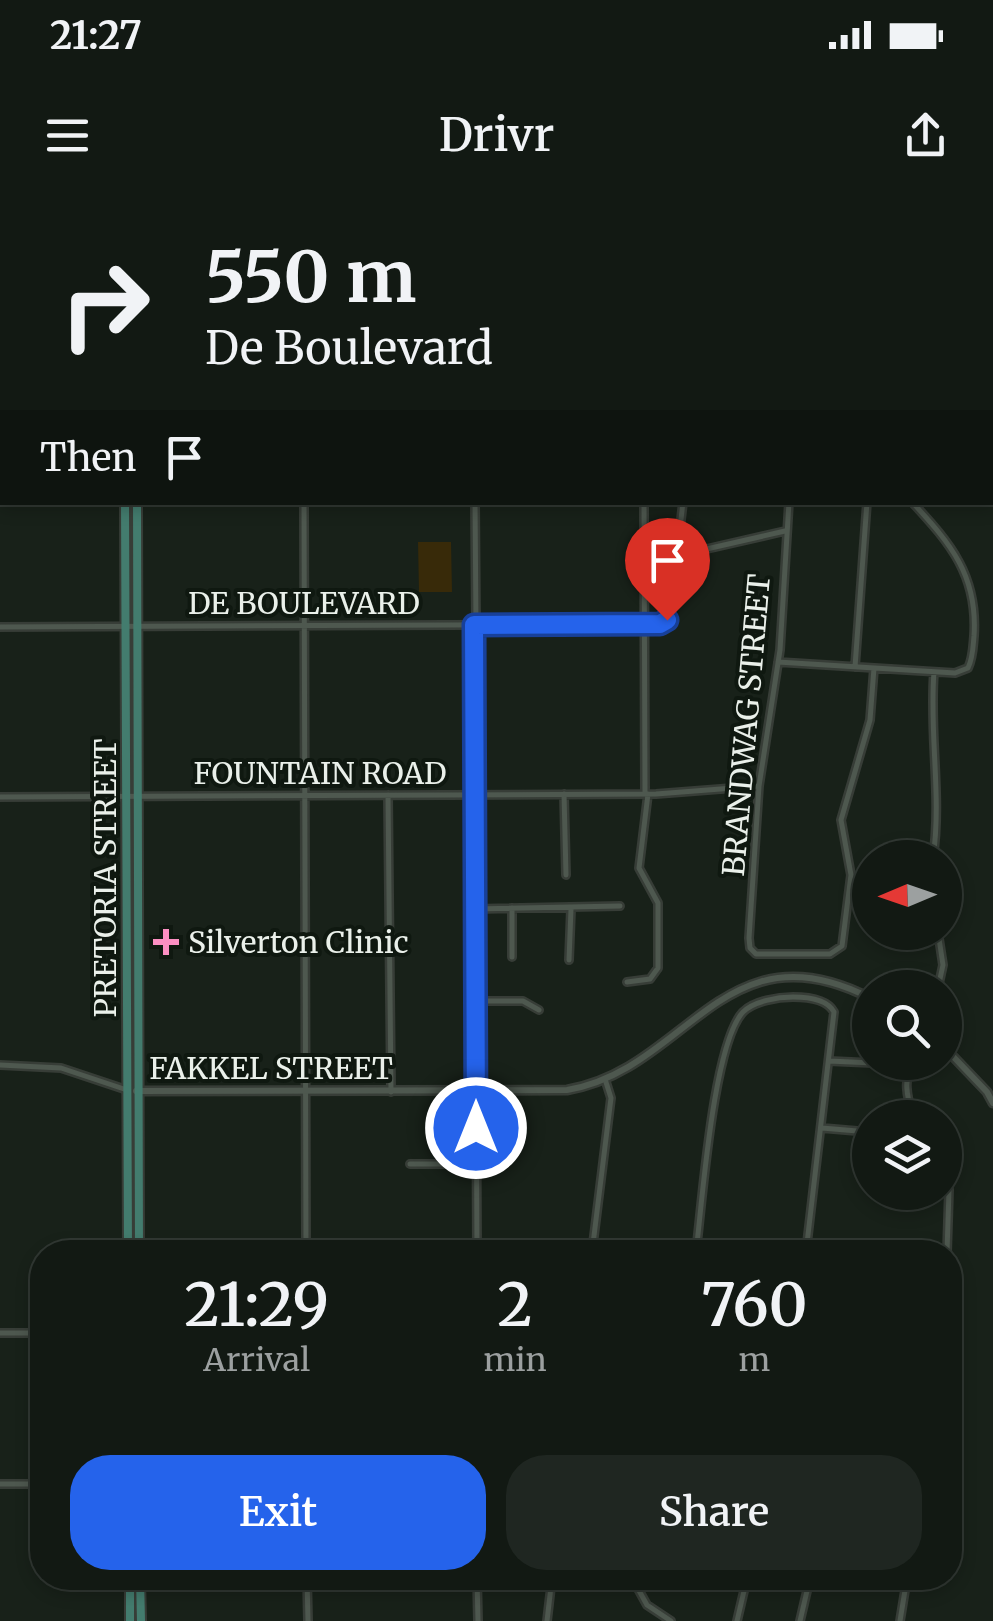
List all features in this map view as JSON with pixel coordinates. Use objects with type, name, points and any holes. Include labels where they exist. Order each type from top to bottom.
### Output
[{"type":"main road","name":"PRETORIA STREET","points":[[125,505],[132,627]]},
{"type":"main road","name":"PRETORIA STREET","points":[[128,1240],[132,627],[137,505]]},
{"type":"main road","name":"PRETORIA STREET","points":[[132,796],[140,1240]]},
{"type":"main road","points":[[130,1590],[130,1621]]},
{"type":"main road","points":[[140,1590],[141,1621]]},
{"type":"street","points":[[304,505],[306,1240]]},
{"type":"street","points":[[475,505],[477,1240]]},
{"type":"street","points":[[627,982],[650,979],[658,968],[658,904],[639,868],[646,794],[644,505]]},
{"type":"street","points":[[683,505],[676,556],[787,530]]},
{"type":"street","name":"BRANDWAG STREET","points":[[789,505],[778,662],[759,786],[749,938],[752,950],[765,955],[830,954],[842,946],[852,875],[841,833],[842,818],[869,725],[874,668]]},
{"type":"street","points":[[856,666],[867,505]]},
{"type":"street","points":[[778,662],[960,673],[970,666],[974,603],[954,550],[915,505]]},
{"type":"street","name":"DE BOULEVARD","points":[[0,627],[660,624],[667,620],[676,556]]},
{"type":"street","points":[[934,672],[931,715],[936,840]]},
{"type":"street","name":"FOUNTAIN ROAD","points":[[0,798],[646,794],[759,786]]},
{"type":"street","points":[[564,794],[566,875]]},
{"type":"street","points":[[388,795],[391,1092]]},
{"type":"street","points":[[475,908],[620,906]]},
{"type":"street","points":[[512,908],[512,957]]},
{"type":"street","points":[[569,960],[570,908]]},
{"type":"street","name":"FAKKEL STREET","points":[[0,1065],[61,1068],[138,1092],[567,1090],[606,1079],[630,1066],[722,997],[757,982],[814,978],[852,990]]},
{"type":"street","points":[[697,1240],[714,1102],[736,1021],[752,1005],[784,998],[830,1005],[834,1016],[807,1240]]},
{"type":"street","points":[[475,1001],[523,1001],[539,1010]]},
{"type":"street","points":[[829,1061],[852,1062]]},
{"type":"street","points":[[962,1066],[991,1097]]},
{"type":"street","points":[[593,1240],[611,1098],[606,1079]]},
{"type":"street","points":[[820,1128],[852,1131]]},
{"type":"street","points":[[410,1164],[476,1164]]},
{"type":"street","points":[[947,1240],[948,1210]]},
{"type":"street","points":[[0,1333],[30,1334]]},
{"type":"street","points":[[0,1484],[30,1484]]},
{"type":"street","points":[[307,1590],[308,1621]]},
{"type":"street","points":[[478,1590],[478,1621]]},
{"type":"street","points":[[547,1621],[551,1590]]},
{"type":"street","points":[[639,1590],[647,1605],[671,1621]]},
{"type":"street","points":[[737,1621],[744,1590]]},
{"type":"street","points":[[800,1621],[807,1590]]},
{"type":"street","points":[[900,1621],[905,1590]]},
{"type":"street","points":[[652,1620],[659,1614]]},
{"type":"shaded area","points":[[418,542],[451,542],[452,592],[419,592]]},
{"type":"place","name":"Silverton Clinic","points":[[166,942]]},
{"type":"route","points":[[476,1128],[474,625],[660,624],[667,620]]}]
